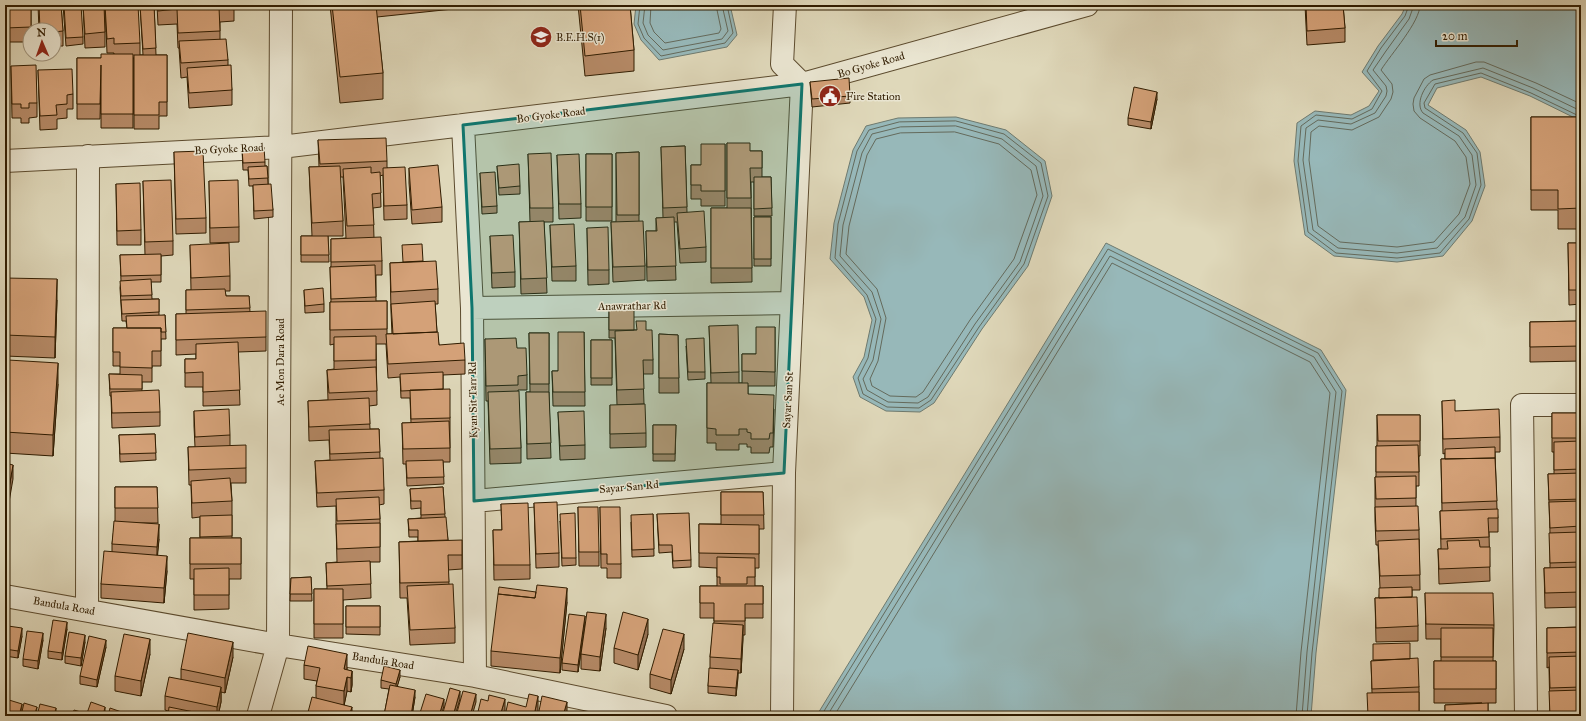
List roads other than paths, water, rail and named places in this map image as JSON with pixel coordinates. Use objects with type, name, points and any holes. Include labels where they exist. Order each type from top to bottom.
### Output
[{"type":"street","name":"Ae Mon Dara Road","points":[[258,716],[278,645],[281,5]]},
{"type":"street","points":[[786,5],[782,64],[802,84]]},
{"type":"street","name":"Bo Gyoke Road","points":[[5,161],[281,147],[802,84],[1086,5]]},
{"type":"street","name":"Sayar San St","points":[[782,716],[784,473],[802,84]]},
{"type":"street","name":"Kyan Sit Tarr Rd","points":[[463,126],[472,308],[475,676]]},
{"type":"street","points":[[87,610],[88,156]]},
{"type":"street","name":"Anawrathar Rd","points":[[472,308],[792,303]]},
{"type":"street","points":[[1526,716],[1522,405],[1581,405]]},
{"type":"street","name":"Sayar San Rd","points":[[474,501],[784,473]]},
{"type":"street","name":"Bandula Road","points":[[5,596],[278,645],[475,676],[666,716]]},
{"type":"water","points":[[636,5],[730,5],[737,35],[727,47],[659,60],[641,40],[634,24]]},
{"type":"water","points":[[1406,5],[1581,5],[1581,121],[1530,96],[1481,77],[1437,88],[1428,105],[1466,130],[1480,152],[1485,186],[1472,221],[1443,256],[1397,262],[1334,256],[1305,235],[1294,161],[1297,123],[1315,111],[1351,115],[1369,106],[1379,91],[1362,72],[1378,46],[1402,14]]},
{"type":"water","points":[[956,117],[1006,130],[1045,161],[1052,196],[1028,266],[982,329],[934,403],[920,412],[886,411],[860,397],[853,377],[864,357],[872,320],[864,297],[830,259],[834,223],[853,150],[866,126],[898,118]]},
{"type":"water","points":[[1106,243],[1321,350],[1346,390],[1316,653],[1311,716],[817,715]]},
{"type":"place","name":"B.E.H.S(1)","points":[[541,37]]},
{"type":"place","name":"Fire Station","points":[[830,96]]}]
